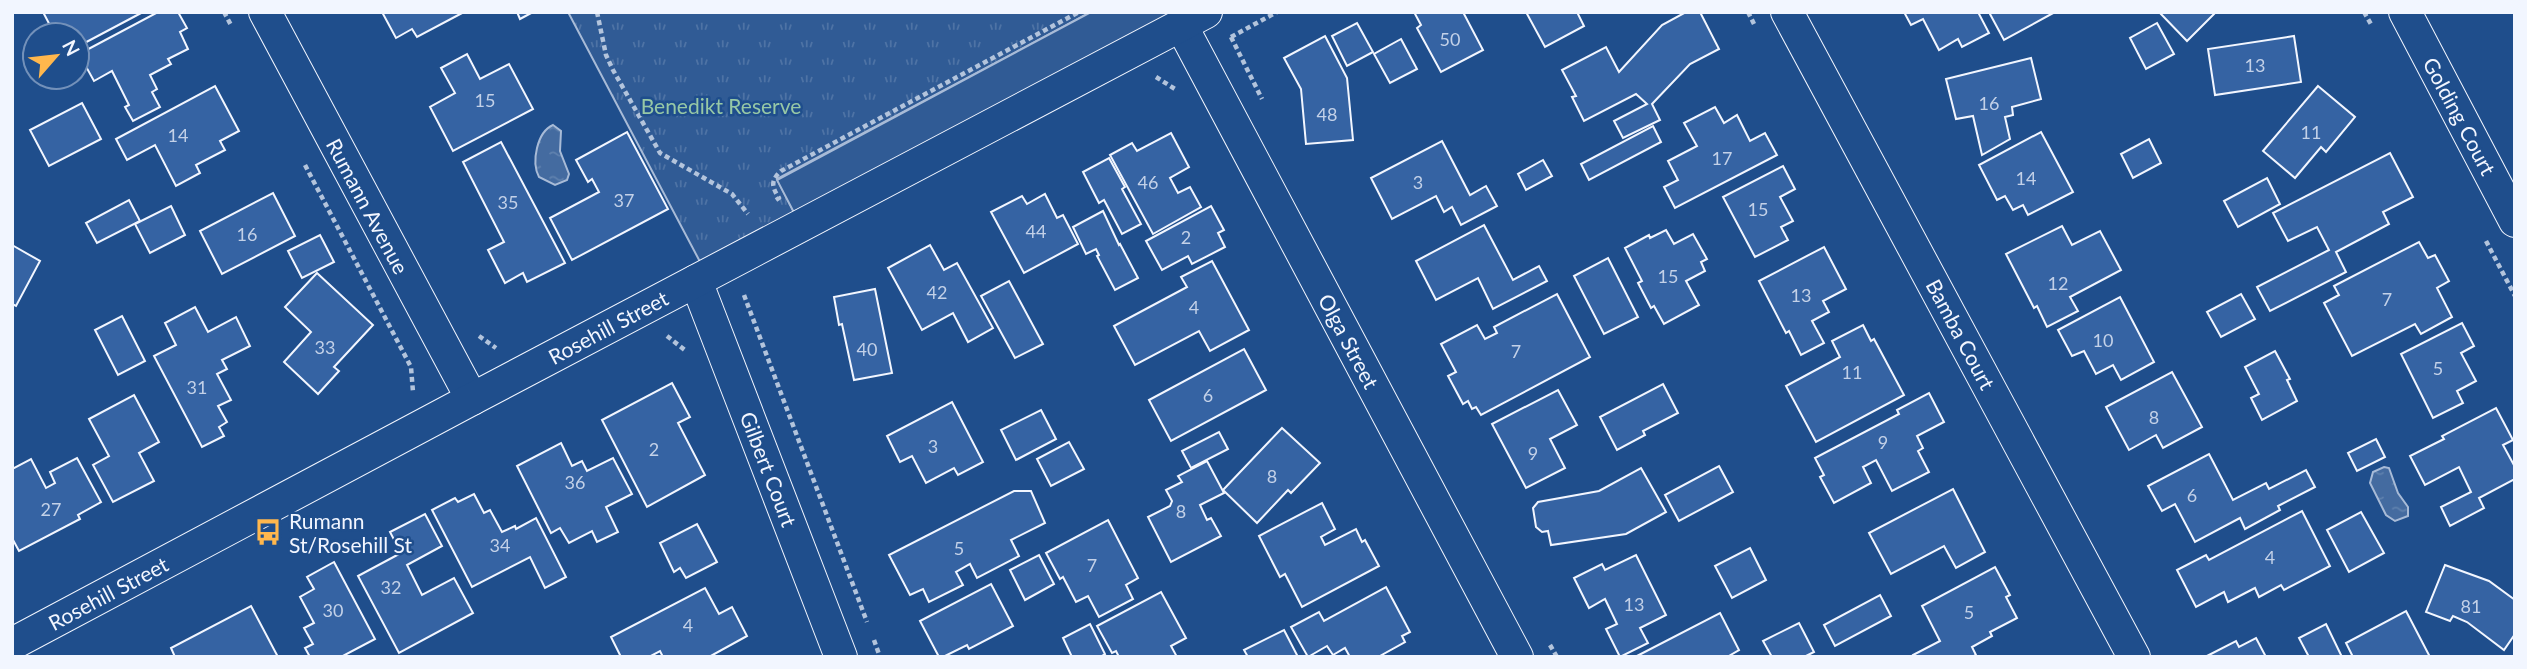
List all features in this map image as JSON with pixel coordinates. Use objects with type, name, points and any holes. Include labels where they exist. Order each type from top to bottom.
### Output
[{"type":"street","name":"Rumann Avenue","points":[[265,12],[472,399]]},
{"type":"street","name":"Bamba Court","points":[[1787,12],[2134,657]]},
{"type":"street","name":"Golding Court","points":[[2405,12],[2515,221]]},
{"type":"street","name":"Rosehill Street","points":[[12,644],[1193,19]]},
{"type":"street","name":"Olga Street","points":[[1193,19],[1517,657]]},
{"type":"street","name":"Gilbert Court","points":[[696,281],[841,657]]},
{"type":"path","points":[[224,12],[237,37]]},
{"type":"path","points":[[597,12],[606,55],[660,153],[732,194],[748,215]]},
{"type":"path","points":[[769,204],[779,198],[772,184],[780,171],[1079,12]]},
{"type":"path","points":[[1221,42],[1277,12]]},
{"type":"path","points":[[302,159],[411,366],[413,392]]},
{"type":"path","points":[[736,221],[759,209]]},
{"type":"path","points":[[744,295],[880,657]]},
{"type":"path","points":[[487,353],[508,342]]},
{"type":"green space","name":"Benedikt Reserve","points":[[568,12],[1091,12],[777,179],[801,226],[707,275]]},
{"type":"shaded area","points":[[1091,12],[1167,12],[1175,28],[801,226],[777,180]]},
{"type":"water","points":[[553,125],[561,131],[560,151],[569,174],[567,180],[555,185],[539,177],[536,164],[539,141]]},
{"type":"water","points":[[2384,467],[2389,468],[2398,493],[2408,507],[2408,516],[2395,521],[2386,515],[2370,483],[2373,472]]},
{"type":"building","points":[[43,12],[143,12],[91,40],[91,21],[48,21]]},
{"type":"building","points":[[158,12],[178,12],[187,28],[180,32],[188,49],[168,59],[171,64],[150,75],[157,89],[152,92],[160,107],[133,121],[125,107],[129,105],[112,71],[94,81],[91,76],[91,48]]},
{"type":"building","points":[[382,12],[464,12],[417,37],[412,29],[396,38]]},
{"type":"building","points":[[517,12],[533,12],[520,19]]},
{"type":"building","points":[[1414,12],[1463,12],[1483,50],[1441,72],[1417,28],[1421,25]]},
{"type":"building","points":[[1526,12],[1577,12],[1584,26],[1545,47]]},
{"type":"building","points":[[1686,12],[1700,12],[1719,49],[1690,64],[1652,104],[1660,120],[1623,138],[1614,121],[1647,104],[1636,94],[1584,121],[1572,97],[1576,96],[1562,70],[1606,47],[1619,72],[1662,25]]},
{"type":"building","points":[[1904,12],[1978,12],[1989,33],[1962,47],[1958,39],[1939,50],[1923,19],[1911,25]]},
{"type":"building","points":[[2055,12],[2004,40],[1990,14]]},
{"type":"building","points":[[2159,12],[2216,12],[2187,41]]},
{"type":"building","points":[[1357,23],[1373,52],[1347,66],[1332,36]]},
{"type":"building","points":[[2157,23],[2174,54],[2146,69],[2130,38]]},
{"type":"building","points":[[1325,36],[1347,78],[1353,140],[1306,144],[1301,89],[1284,58]]},
{"type":"building","points":[[2294,36],[2301,82],[2215,95],[2208,49]]},
{"type":"building","points":[[1401,39],[1417,69],[1390,83],[1374,54]]},
{"type":"building","points":[[467,54],[480,79],[509,64],[533,109],[453,151],[430,107],[455,93],[441,68]]},
{"type":"building","points":[[2031,58],[2041,99],[2012,107],[2013,115],[2005,117],[2010,139],[1982,155],[1973,116],[1956,119],[1946,79]]},
{"type":"building","points":[[215,86],[239,131],[220,141],[225,150],[196,165],[200,173],[176,186],[155,145],[127,160],[116,139]]},
{"type":"building","points":[[2318,86],[2355,117],[2326,152],[2321,147],[2295,178],[2263,151]]},
{"type":"building","points":[[82,103],[101,139],[49,166],[30,130]]},
{"type":"building","points":[[1715,107],[1724,123],[1737,115],[1750,141],[1765,133],[1777,155],[1675,208],[1664,187],[1678,180],[1668,161],[1697,146],[1684,123]]},
{"type":"building","points":[[1653,126],[1661,142],[1589,180],[1581,164]]},
{"type":"building","points":[[627,132],[668,209],[572,260],[550,218],[599,192],[592,179],[588,182],[576,160]]},
{"type":"building","points":[[2041,132],[2073,192],[2028,215],[2023,205],[2013,210],[2005,196],[1997,200],[1979,165]]},
{"type":"building","points":[[1171,133],[1189,167],[1170,178],[1178,193],[1190,187],[1201,207],[1153,234],[1110,155],[1132,143],[1137,151]]},
{"type":"building","points":[[2149,139],[2161,163],[2133,178],[2121,154]]},
{"type":"building","points":[[1442,141],[1470,195],[1486,186],[1497,206],[1461,225],[1452,207],[1444,212],[1436,196],[1392,219],[1371,178]]},
{"type":"building","points":[[501,142],[565,263],[527,282],[523,273],[505,283],[488,250],[504,242],[463,162]]},
{"type":"building","points":[[2390,153],[2413,197],[2383,212],[2389,224],[2336,252],[2346,272],[2270,311],[2257,287],[2329,250],[2317,227],[2288,241],[2273,213]]},
{"type":"building","points":[[1109,158],[1141,224],[1122,234],[1104,200],[1099,203],[1083,172]]},
{"type":"building","points":[[1543,160],[1552,176],[1526,190],[1518,174]]},
{"type":"building","points":[[1783,166],[1795,189],[1780,197],[1793,221],[1781,227],[1788,240],[1755,257],[1723,197]]},
{"type":"building","points":[[2267,178],[2280,204],[2238,227],[2224,201]]},
{"type":"building","points":[[273,193],[295,236],[222,274],[200,231]]},
{"type":"building","points":[[1045,194],[1057,218],[1063,215],[1078,244],[1024,273],[991,212],[1022,196],[1027,204]]},
{"type":"building","points":[[129,200],[140,221],[97,243],[86,223]]},
{"type":"building","points":[[171,206],[185,235],[150,253],[135,224]]},
{"type":"building","points":[[1211,206],[1224,230],[1218,233],[1225,247],[1192,264],[1188,256],[1162,270],[1146,241]]},
{"type":"building","points":[[1103,211],[1138,278],[1115,290],[1096,249],[1086,254],[1073,227]]},
{"type":"building","points":[[1484,225],[1513,280],[1539,266],[1547,281],[1493,309],[1478,278],[1436,300],[1416,261]]},
{"type":"building","points":[[2062,226],[2072,245],[2100,231],[2121,270],[2070,297],[2078,311],[2047,327],[2006,254]]},
{"type":"building","points":[[1666,230],[1674,244],[1693,234],[1707,259],[1701,262],[1705,271],[1686,281],[1699,305],[1664,324],[1654,306],[1651,308],[1638,283],[1642,281],[1625,248],[1649,235],[1650,238]]},
{"type":"building","points":[[320,235],[334,262],[302,278],[288,251]]},
{"type":"building","points":[[2419,242],[2428,258],[2435,255],[2449,281],[2437,288],[2452,317],[2421,334],[2415,324],[2352,356],[2324,303],[2339,295],[2334,286]]},
{"type":"building","points":[[12,245],[40,261],[16,306],[12,304]]},
{"type":"building","points":[[930,245],[944,270],[957,263],[993,328],[968,342],[953,313],[922,330],[888,268]]},
{"type":"building","points":[[1824,247],[1846,289],[1823,301],[1829,312],[1812,321],[1824,343],[1801,355],[1789,331],[1786,333],[1759,281]]},
{"type":"building","points":[[1608,258],[1638,317],[1604,334],[1574,276]]},
{"type":"building","points":[[1212,261],[1249,330],[1210,351],[1199,331],[1135,365],[1114,326],[1187,287],[1181,277]]},
{"type":"building","points":[[317,273],[373,325],[334,367],[339,371],[318,394],[284,362],[311,332],[285,307]]},
{"type":"building","points":[[1009,281],[1043,344],[1015,358],[981,296]]},
{"type":"building","points":[[875,289],[892,373],[854,380],[834,297]]},
{"type":"building","points":[[1557,294],[1590,357],[1481,415],[1476,407],[1472,409],[1468,401],[1463,404],[1448,376],[1456,372],[1441,344],[1477,325],[1485,339],[1497,333],[1494,327]]},
{"type":"building","points":[[2241,294],[2255,319],[2221,337],[2207,312]]},
{"type":"building","points":[[2120,297],[2154,362],[2121,380],[2113,365],[2096,374],[2084,351],[2072,356],[2058,330]]},
{"type":"building","points":[[195,307],[208,332],[236,317],[250,346],[222,360],[227,369],[217,374],[231,400],[218,406],[227,422],[219,427],[224,436],[202,447],[154,356],[176,345],[165,323]]},
{"type":"building","points":[[122,316],[145,361],[118,375],[95,330]]},
{"type":"building","points":[[2462,323],[2474,346],[2461,353],[2476,381],[2457,391],[2463,403],[2433,418],[2401,354]]},
{"type":"building","points":[[1863,325],[1871,341],[1874,339],[1904,395],[1816,442],[1786,386],[1840,357],[1832,341]]},
{"type":"building","points":[[1244,349],[1266,390],[1171,441],[1149,400]]},
{"type":"building","points":[[2275,351],[2290,379],[2287,380],[2297,401],[2262,420],[2251,398],[2259,394],[2245,367]]},
{"type":"building","points":[[2172,372],[2202,427],[2163,448],[2156,435],[2129,450],[2106,407]]},
{"type":"building","points":[[672,383],[690,417],[678,423],[705,475],[647,507],[602,420]]},
{"type":"building","points":[[1663,384],[1678,413],[1643,431],[1645,435],[1617,450],[1600,417]]},
{"type":"building","points":[[1558,390],[1577,425],[1550,439],[1565,468],[1526,488],[1492,424]]},
{"type":"building","points":[[1929,393],[1944,422],[1917,436],[1923,448],[1918,451],[1929,472],[1892,491],[1876,460],[1863,467],[1871,483],[1834,503],[1820,477],[1824,475],[1815,458],[1899,414],[1897,410]]},
{"type":"building","points":[[134,395],[159,442],[139,453],[154,481],[113,502],[93,465],[109,456],[89,419]]},
{"type":"building","points":[[952,402],[983,462],[958,475],[954,468],[926,483],[912,456],[900,462],[887,436]]},
{"type":"building","points":[[2496,408],[2513,440],[2503,445],[2515,467],[2515,479],[2479,498],[2484,508],[2450,526],[2441,507],[2471,492],[2459,467],[2425,485],[2410,456]]},
{"type":"building","points":[[1041,410],[1056,439],[1016,460],[1001,430]]},
{"type":"building","points":[[1282,428],[1320,463],[1291,493],[1288,490],[1257,523],[1223,490]]},
{"type":"building","points":[[1219,432],[1228,449],[1191,468],[1182,451]]},
{"type":"building","points":[[2376,439],[2385,457],[2357,471],[2348,453]]},
{"type":"building","points":[[1069,442],[1084,469],[1051,486],[1037,459]]},
{"type":"building","points":[[561,443],[572,466],[582,461],[587,471],[613,458],[632,494],[606,507],[618,532],[597,542],[592,531],[569,543],[560,528],[551,533],[517,466]]},
{"type":"building","points":[[2209,454],[2233,500],[2266,483],[2269,489],[2306,470],[2315,487],[2278,506],[2280,510],[2245,529],[2240,518],[2195,542],[2175,504],[2162,511],[2148,486]]},
{"type":"building","points":[[77,458],[101,502],[78,515],[80,519],[19,551],[12,538],[12,469],[31,459],[46,488],[55,483],[50,472]]},
{"type":"building","points":[[1207,461],[1224,493],[1200,505],[1207,520],[1211,518],[1221,536],[1171,562],[1148,517],[1170,506],[1172,501],[1166,490],[1182,482],[1178,476]]},
{"type":"building","points":[[1719,466],[1733,492],[1679,521],[1665,495]]},
{"type":"building","points":[[1641,468],[1666,512],[1626,534],[1551,545],[1548,531],[1542,532],[1536,527],[1533,508],[1538,502],[1599,491]]},
{"type":"building","points":[[1953,489],[1985,552],[1956,568],[1944,546],[1891,574],[1869,533]]},
{"type":"building","points":[[1014,491],[1031,491],[1045,523],[1011,540],[1019,556],[977,578],[970,564],[956,572],[963,585],[929,602],[923,589],[910,595],[889,555]]},
{"type":"building","points":[[474,494],[484,513],[490,510],[502,532],[515,526],[516,529],[536,518],[566,577],[545,588],[530,557],[472,587],[432,510],[455,498],[458,502]]},
{"type":"building","points":[[1322,503],[1335,529],[1321,537],[1325,545],[1356,529],[1379,566],[1302,607],[1285,574],[1280,577],[1259,536]]},
{"type":"building","points":[[2302,511],[2330,566],[2284,590],[2281,585],[2259,597],[2255,588],[2228,602],[2224,592],[2196,607],[2177,570],[2206,555],[2209,560]]},
{"type":"building","points":[[2361,512],[2384,553],[2349,572],[2327,530]]},
{"type":"building","points":[[425,514],[442,546],[407,565],[422,595],[454,578],[473,613],[399,653],[358,576],[401,553],[390,532]]},
{"type":"building","points":[[1108,520],[1138,578],[1126,585],[1133,599],[1099,617],[1088,596],[1076,602],[1046,553]]},
{"type":"building","points":[[697,524],[717,562],[686,578],[680,568],[674,572],[660,543]]},
{"type":"building","points":[[1750,548],[1766,580],[1732,598],[1715,566]]},
{"type":"building","points":[[1039,555],[1054,584],[1025,600],[1010,570]]},
{"type":"building","points":[[1636,555],[1666,615],[1640,628],[1648,643],[1620,657],[1606,629],[1617,624],[1605,599],[1589,608],[1574,578],[1602,564],[1605,570]]},
{"type":"building","points":[[334,562],[375,639],[341,657],[310,657],[305,648],[313,644],[304,628],[314,623],[300,597],[314,589],[307,577]]},
{"type":"building","points":[[2445,565],[2489,581],[2515,600],[2515,634],[2504,650],[2467,622],[2453,616],[2450,621],[2426,612]]},
{"type":"building","points":[[1995,567],[2010,595],[2006,597],[2017,618],[1990,632],[1992,636],[1972,647],[1976,655],[1972,657],[1914,657],[1913,655],[1940,641],[1922,606]]},
{"type":"building","points":[[991,584],[1013,626],[969,649],[967,645],[939,657],[920,621]]},
{"type":"building","points":[[1386,587],[1410,632],[1402,636],[1405,642],[1378,657],[1350,657],[1345,648],[1333,655],[1327,646],[1308,657],[1291,627],[1319,612],[1324,621]]},
{"type":"building","points":[[705,588],[719,614],[732,607],[747,636],[709,657],[663,657],[660,651],[649,657],[621,657],[611,637]]},
{"type":"building","points":[[1161,592],[1186,638],[1171,646],[1177,657],[1119,657],[1116,651],[1112,653],[1097,626]]},
{"type":"building","points":[[1880,595],[1891,616],[1835,646],[1824,625]]},
{"type":"building","points":[[251,606],[278,657],[175,657],[171,648]]},
{"type":"building","points":[[2406,611],[2430,657],[2353,657],[2346,643]]},
{"type":"building","points":[[1720,613],[1739,650],[1727,657],[1635,657]]},
{"type":"building","points":[[1799,623],[1814,652],[1804,657],[1772,657],[1763,641]]},
{"type":"building","points":[[1090,624],[1105,654],[1100,657],[1072,657],[1063,638]]},
{"type":"building","points":[[2326,624],[2342,657],[2309,657],[2299,638]]},
{"type":"building","points":[[1284,630],[1298,657],[1248,657],[1244,650]]},
{"type":"building","points":[[2256,638],[2266,657],[2205,657],[2236,641],[2239,647]]},
{"type":"place","name":"Rumann St/Rosehill St","points":[[268,532]]}]
